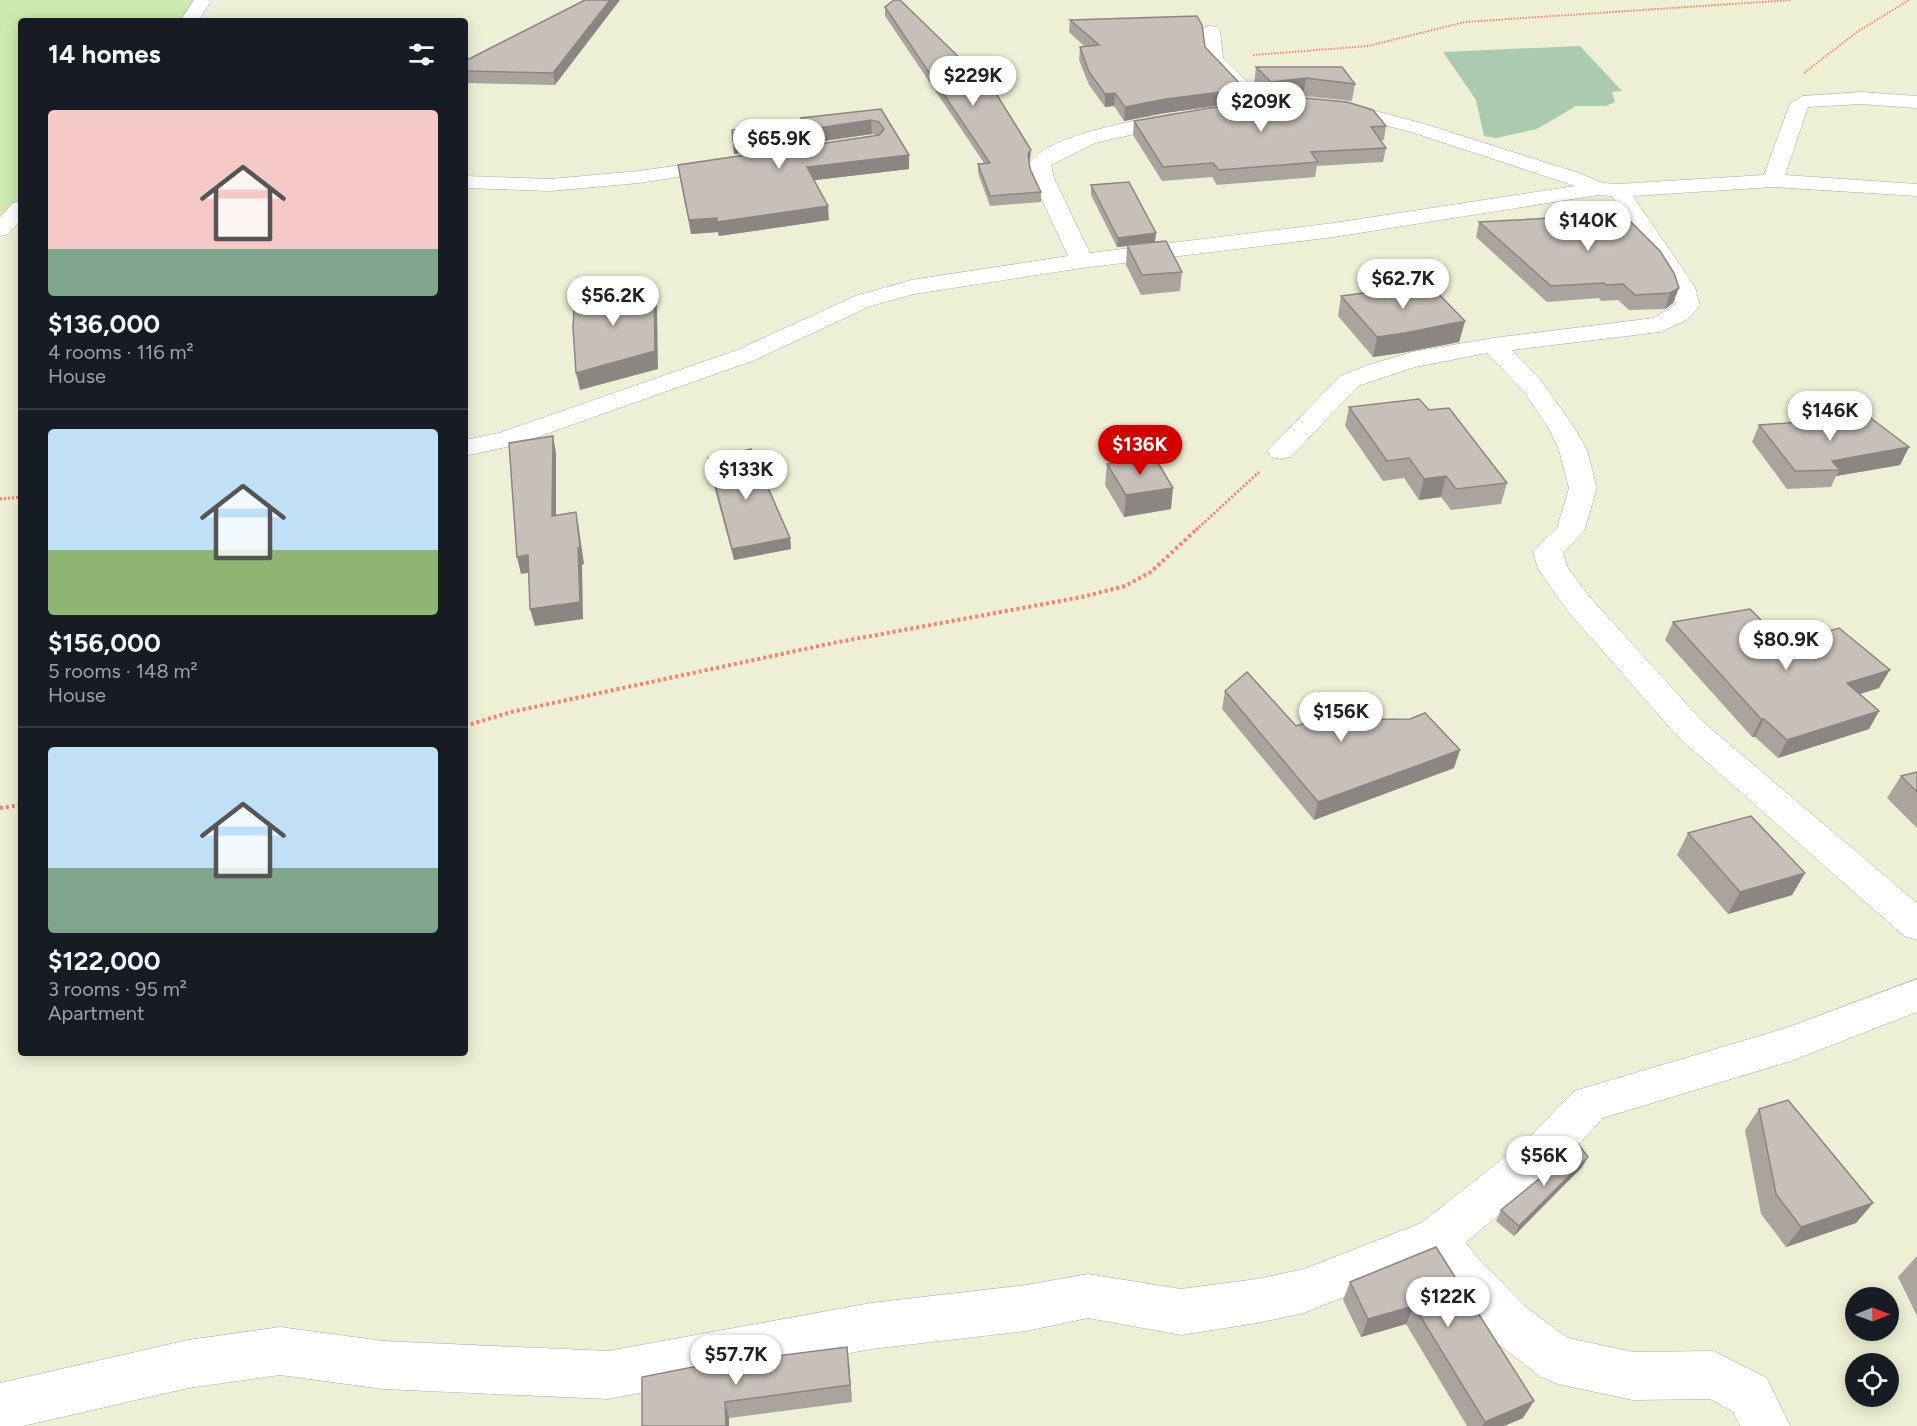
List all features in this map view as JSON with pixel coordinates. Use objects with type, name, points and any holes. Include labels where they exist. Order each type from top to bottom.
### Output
[{"type":"street","points":[[191,18],[203,0]]},
{"type":"street","points":[[1211,31],[1214,59],[1263,107]]},
{"type":"street","points":[[1773,181],[1797,107],[1803,102],[1861,98],[1917,102]]},
{"type":"street","points":[[1281,451],[1349,381],[1412,360],[1493,345],[1660,326],[1678,315],[1688,305],[1683,287],[1609,190],[1418,128],[1347,108],[1314,105]]},
{"type":"street","points":[[1241,110],[1283,106]]},
{"type":"street","points":[[1082,261],[1043,178],[1040,163],[1059,148],[1103,134],[1198,116]]},
{"type":"street","points":[[468,182],[550,185],[639,177],[738,163]]},
{"type":"street","points":[[468,447],[506,439],[746,355],[863,301],[911,287],[1082,261],[1334,230],[1609,190],[1773,181],[1917,190]]},
{"type":"street","points":[[0,229],[18,211]]},
{"type":"street","points":[[1493,345],[1533,387],[1561,427],[1573,450],[1583,488],[1570,531],[1548,551],[1553,569],[1577,602],[1689,728],[1917,925]]},
{"type":"street","points":[[0,1407],[188,1364],[280,1351],[383,1365],[608,1375],[871,1326],[1026,1308],[1088,1296],[1181,1312],[1257,1301],[1304,1291],[1437,1238],[1544,1152],[1589,1104],[1791,1044],[1917,995]]},
{"type":"street","points":[[1437,1238],[1460,1271],[1510,1324],[1558,1360],[1633,1377],[1714,1375],[1750,1395],[1766,1426]]},
{"type":"path","points":[[1214,59],[1362,47],[1401,39],[1433,27],[1465,21],[1791,0]]},
{"type":"path","points":[[1803,102],[1800,78],[1806,70],[1857,32],[1909,0]]},
{"type":"path","points":[[468,725],[512,712],[787,653],[1082,597],[1125,586],[1152,572],[1281,451]]},
{"type":"path","points":[[0,499],[18,497]]},
{"type":"path","points":[[0,808],[18,805]]},
{"type":"green space","points":[[0,0],[194,0],[182,18],[18,18],[18,206],[0,223]]},
{"type":"green space","points":[[217,0],[1917,0],[1917,1426],[0,1426],[0,241],[18,224],[18,1056],[468,1056],[468,18],[205,18]]},
{"type":"green space","points":[[1580,46],[1622,91],[1612,92],[1615,102],[1606,106],[1576,106],[1537,129],[1496,138],[1484,136],[1476,100],[1443,52]]},
{"type":"building","points":[[585,0],[610,0],[553,73],[468,71],[468,59]]},
{"type":"building","points":[[894,0],[900,0],[967,65],[972,64],[992,87],[1031,150],[1028,154],[1030,169],[1041,192],[990,196],[978,164],[990,163],[885,7]]},
{"type":"building","points":[[1197,16],[1202,25],[1205,47],[1245,89],[1166,99],[1125,107],[1115,93],[1105,94],[1089,72],[1080,47],[1099,45],[1070,20]]},
{"type":"building","points":[[1256,67],[1342,67],[1355,84],[1306,78],[1271,82]]},
{"type":"building","points":[[1305,98],[1347,102],[1373,110],[1386,126],[1371,127],[1386,148],[1311,152],[1318,162],[1219,170],[1213,163],[1163,167],[1134,121],[1209,108]]},
{"type":"building","points":[[881,109],[909,155],[807,167],[828,206],[717,222],[717,218],[689,220],[678,165],[879,135],[884,129],[879,122],[871,120],[733,141],[732,130],[742,129],[743,125],[802,121],[801,118]]},
{"type":"building","points":[[1129,182],[1156,233],[1118,238],[1091,185]]},
{"type":"building","points":[[1623,214],[1660,251],[1674,273],[1679,288],[1670,293],[1635,295],[1623,284],[1551,286],[1479,222]]},
{"type":"building","points":[[1166,241],[1182,272],[1142,275],[1127,245]]},
{"type":"building","points":[[1429,284],[1465,321],[1377,337],[1341,296]]},
{"type":"building","points":[[654,289],[655,351],[576,373],[573,327],[575,294]]},
{"type":"building","points":[[1419,399],[1429,410],[1449,408],[1507,483],[1456,489],[1446,476],[1424,479],[1409,458],[1387,461],[1349,407]]},
{"type":"building","points":[[1868,416],[1909,447],[1832,461],[1840,470],[1795,471],[1759,425],[1801,422],[1807,427]]},
{"type":"building","points":[[553,436],[552,516],[576,512],[580,547],[578,548],[580,602],[530,609],[528,555],[517,557],[509,443]]},
{"type":"building","points":[[751,449],[790,538],[732,549],[708,458]]},
{"type":"building","points":[[1154,456],[1173,488],[1126,495],[1107,464]]},
{"type":"building","points":[[1750,609],[1785,644],[1839,628],[1890,670],[1847,683],[1879,711],[1787,740],[1764,719],[1761,719],[1673,622]]},
{"type":"building","points":[[1247,672],[1296,726],[1326,716],[1330,720],[1410,719],[1425,713],[1460,750],[1318,802],[1225,691]]},
{"type":"building","points":[[1917,772],[1917,792],[1901,776]]},
{"type":"building","points":[[1751,816],[1805,873],[1740,892],[1688,833]]},
{"type":"building","points":[[1788,1100],[1873,1203],[1801,1227],[1776,1194],[1759,1109]]},
{"type":"building","points":[[1578,1144],[1588,1157],[1519,1226],[1501,1210],[1566,1157]]},
{"type":"building","points":[[1436,1247],[1534,1401],[1485,1422],[1414,1306],[1368,1319],[1350,1282]]},
{"type":"building","points":[[847,1347],[850,1385],[725,1402],[726,1426],[642,1426],[642,1377],[698,1366]]}]
